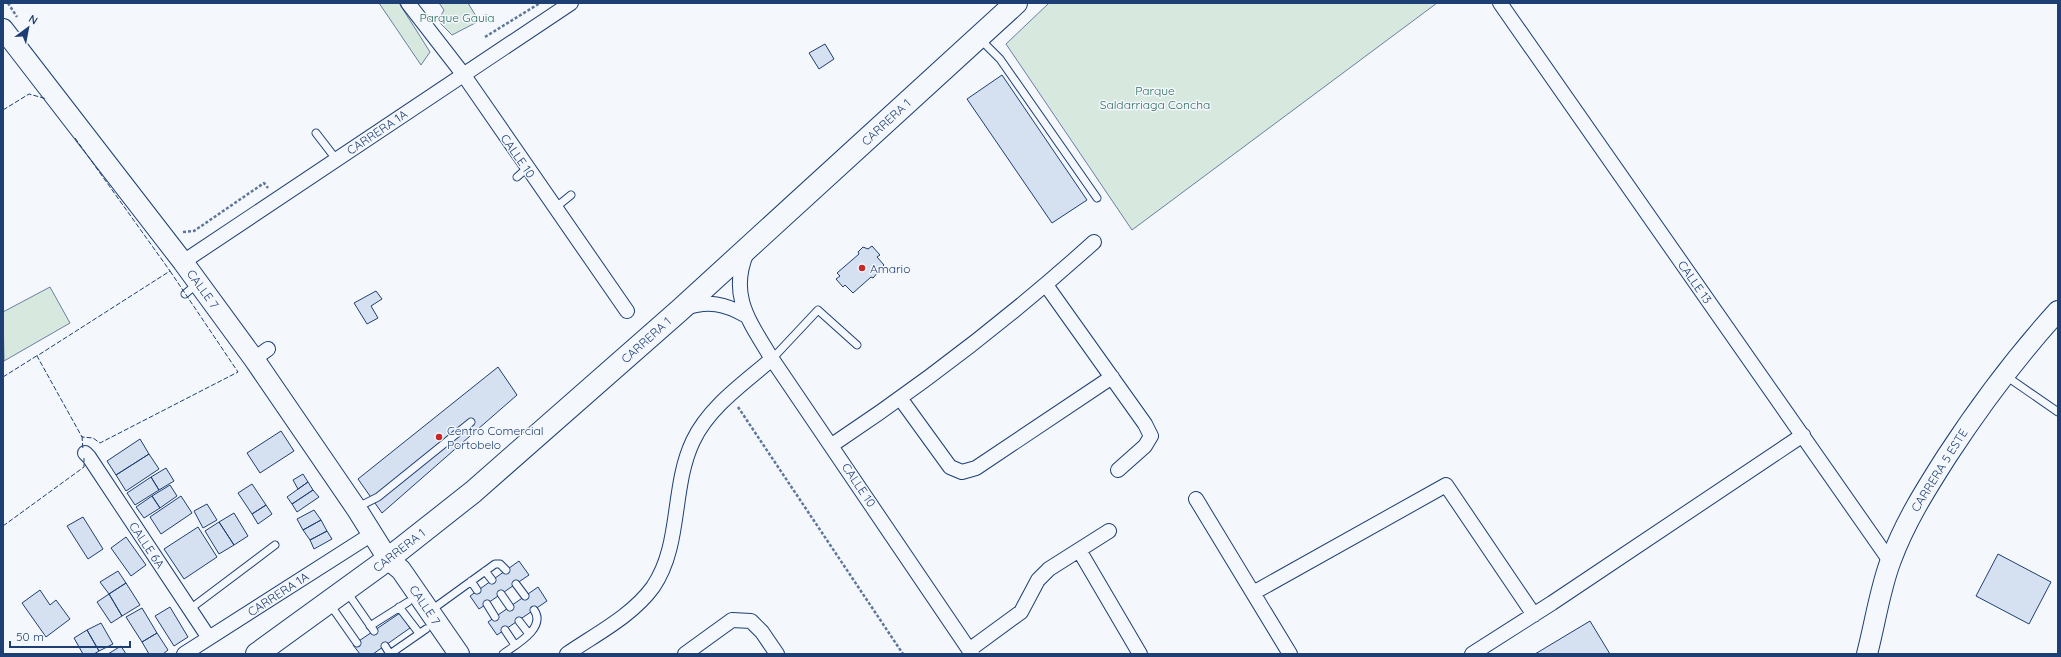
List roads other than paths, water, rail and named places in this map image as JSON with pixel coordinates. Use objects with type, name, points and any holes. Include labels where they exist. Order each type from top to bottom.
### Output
[{"type":"main road","name":"CARRERA 1","points":[[257,654],[388,559],[479,486],[748,249],[1016,3]]},
{"type":"street","name":"CALLE 10","points":[[408,3],[463,74],[522,173],[555,208],[627,311]]},
{"type":"street","name":"CARRERA 1A","points":[[183,262],[571,3]]},
{"type":"street","name":"CALLE 13","points":[[1500,3],[1890,560]]},
{"type":"street","name":"CALLE 7","points":[[3,30],[50,97],[183,262],[192,288],[261,354],[388,559],[401,570],[425,624],[443,654]]},
{"type":"street","points":[[832,445],[900,398],[1046,285],[1094,242]]},
{"type":"street","points":[[745,315],[741,302],[740,274],[748,249]]},
{"type":"street","points":[[1046,285],[1145,424],[1151,436],[1145,446],[1118,470]]},
{"type":"street","points":[[680,310],[696,304],[713,303],[730,307],[745,315]]},
{"type":"street","name":"CARRERA 5 ESTE","points":[[1867,654],[1890,560],[1909,519],[1934,476],[1988,395],[2035,336],[2058,311]]},
{"type":"street","name":"CALLE 10","points":[[745,315],[772,359],[832,445],[971,652]]},
{"type":"street","points":[[567,654],[633,608],[655,584],[665,562],[682,476],[690,449],[697,434],[709,417],[730,395],[772,359]]},
{"type":"street","points":[[900,398],[950,466],[962,472],[976,468],[1112,377]]},
{"type":"street","points":[[1472,654],[1534,615],[1803,435]]},
{"type":"street","name":"CALLE 6A","points":[[82,454],[89,457],[209,638]]},
{"type":"street","points":[[1253,593],[1446,485],[1534,615]]},
{"type":"street","points":[[1196,499],[1290,654]]},
{"type":"street","points":[[971,652],[1021,612],[1038,580],[1049,570],[1109,531]]},
{"type":"street","name":"CARRERA 1A","points":[[184,654],[372,534]]},
{"type":"street","points":[[1078,550],[1140,654]]},
{"type":"street","name":"CALLE 7","points":[[388,559],[391,577],[404,604],[459,654]]},
{"type":"street","points":[[685,654],[732,620],[751,621],[762,632],[777,654]]},
{"type":"lane","points":[[978,37],[1000,59],[1097,198]]},
{"type":"lane","points":[[316,133],[336,160]]},
{"type":"lane","points":[[555,208],[571,195]]},
{"type":"lane","points":[[772,359],[818,310],[858,345]]},
{"type":"lane","points":[[2004,375],[2058,412]]},
{"type":"lane","points":[[356,508],[378,497],[471,422]]},
{"type":"lane","points":[[190,609],[275,545]]},
{"type":"lane","points":[[385,646],[390,654],[471,582],[495,564],[500,564],[506,570]]},
{"type":"lane","points":[[486,571],[492,580]]},
{"type":"lane","points":[[471,582],[477,590]]},
{"type":"lane","points":[[516,584],[525,596]]},
{"type":"lane","points":[[501,594],[510,607]]},
{"type":"lane","points":[[337,596],[372,628],[404,604]]},
{"type":"lane","points":[[337,596],[357,643]]},
{"type":"lane","points":[[487,604],[495,617]]},
{"type":"lane","points":[[503,654],[528,634],[536,625],[537,618],[534,610]]},
{"type":"lane","points":[[519,621],[528,634]]},
{"type":"lane","points":[[505,630],[515,645]]},
{"type":"place","name":"Amario","points":[[862,268]]},
{"type":"place","name":"Centro Comercial Portobelo","points":[[439,437]]},
{"type":"park label","name":"Parque Gauia","points":[[457,17]]},
{"type":"park label","name":"Parque Saldarriaga Concha","points":[[1155,97]]}]
